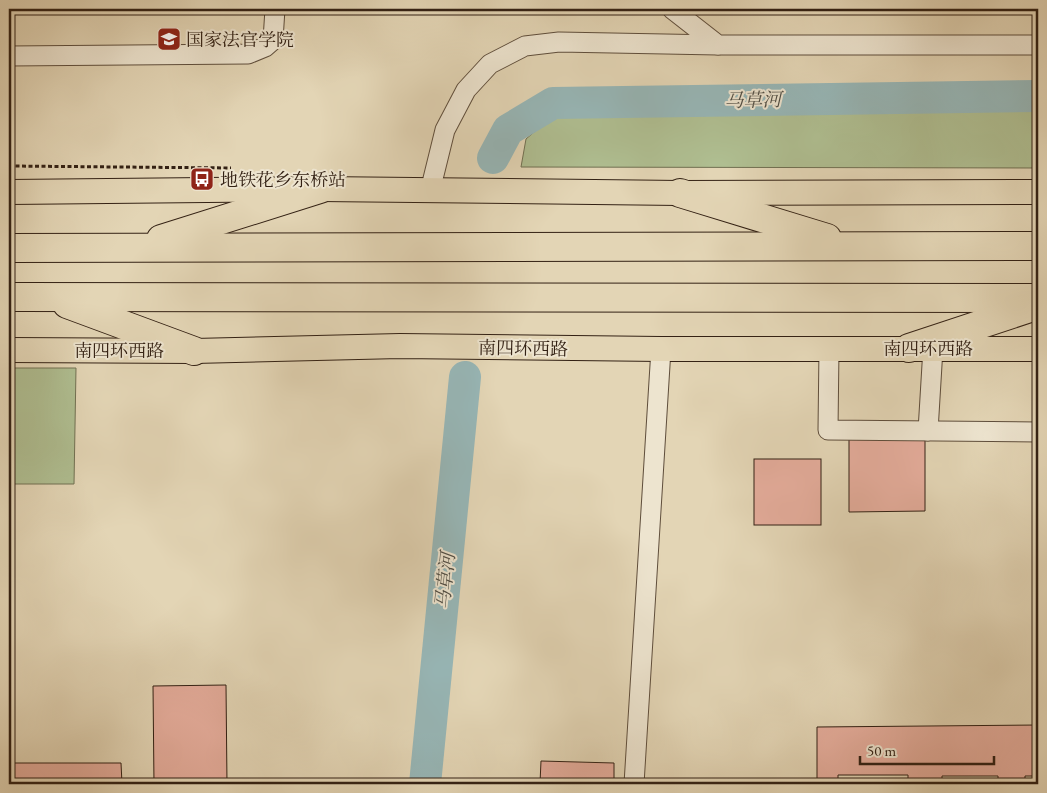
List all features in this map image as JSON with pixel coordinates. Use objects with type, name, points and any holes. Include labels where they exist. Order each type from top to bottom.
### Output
[{"type":"highway","points":[[136,248],[320,189]]},
{"type":"highway","points":[[680,194],[855,247]]},
{"type":"highway","points":[[9,248],[1038,246]]},
{"type":"highway","points":[[9,297],[1038,298]]},
{"type":"highway","points":[[49,297],[194,351]]},
{"type":"highway","points":[[921,348],[1038,305]]},
{"type":"main road","points":[[9,192],[320,189],[680,194],[1038,192]]},
{"type":"main road","name":"南四环西路","points":[[9,350],[194,351],[400,346],[661,349],[1038,349]]},
{"type":"street","points":[[9,56],[248,54],[265,47],[273,40],[275,9]]},
{"type":"street","points":[[672,9],[718,45]]},
{"type":"street","points":[[430,191],[445,130],[466,90],[490,64],[525,46],[559,42],[718,45],[1038,45]]},
{"type":"street","points":[[829,348],[828,430],[1038,432]]},
{"type":"street","points":[[921,348],[928,431]]},
{"type":"street","points":[[634,784],[661,349]]},
{"type":"green space","points":[[1038,110],[1038,168],[521,167],[526,139],[555,114]]},
{"type":"green space","points":[[9,368],[76,368],[74,484],[9,484]]},
{"type":"building","points":[[925,433],[925,511],[849,512],[849,434]]},
{"type":"building","points":[[754,459],[821,459],[821,525],[754,525]]},
{"type":"building","points":[[226,685],[227,784],[154,784],[153,686]]},
{"type":"building","points":[[1038,725],[1038,776],[1025,776],[1025,783],[998,783],[998,776],[942,776],[942,784],[936,784],[908,783],[908,775],[838,775],[838,784],[817,784],[817,727]]},
{"type":"building","points":[[541,761],[614,763],[614,784],[540,783]]},
{"type":"building","points":[[9,763],[121,763],[122,784],[9,784]]},
{"type":"waterway","name":"马草河","points":[[493,158],[508,130],[553,103],[1038,96]]},
{"type":"waterway","name":"马草河","points":[[425,784],[465,377]]},
{"type":"place","name":"国家法官学院","points":[[169,39]]},
{"type":"place","name":"地铁花乡东桥站","points":[[202,179]]}]
